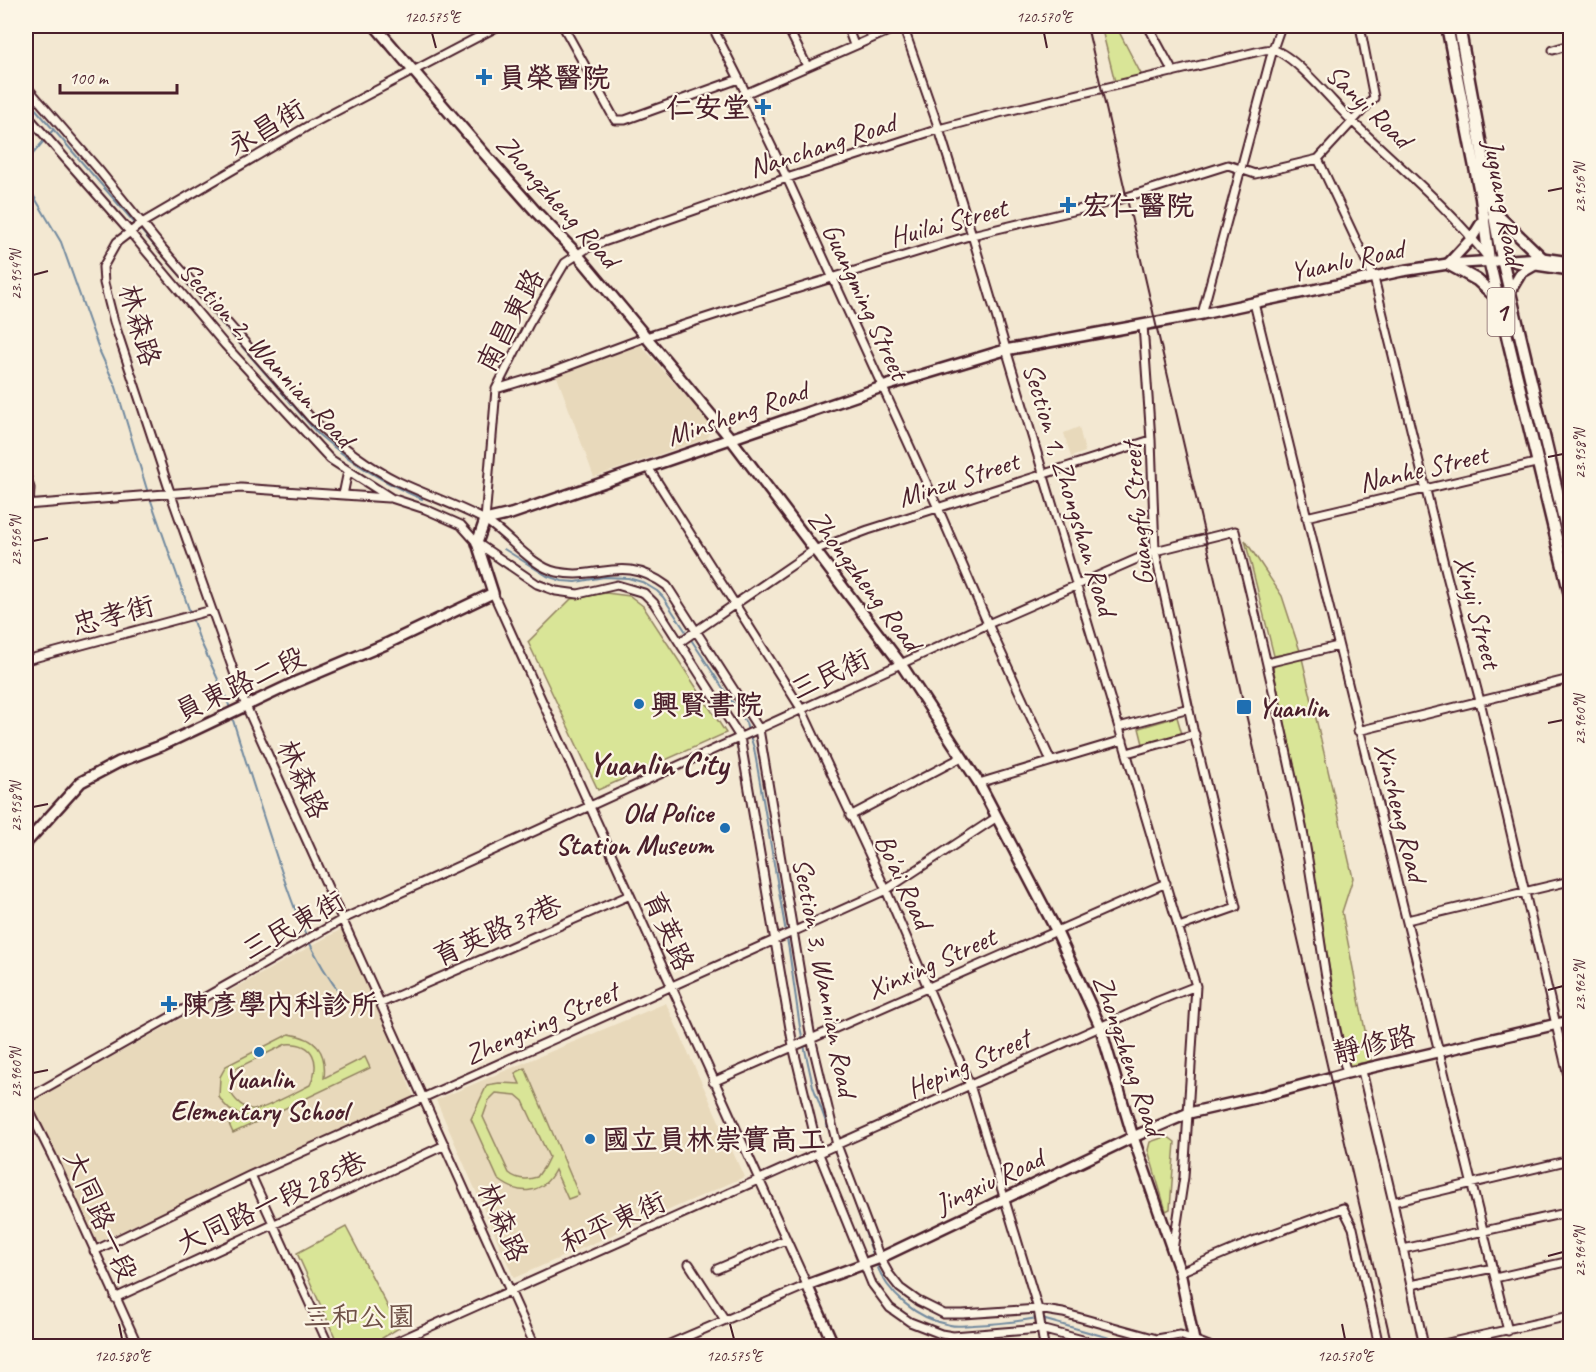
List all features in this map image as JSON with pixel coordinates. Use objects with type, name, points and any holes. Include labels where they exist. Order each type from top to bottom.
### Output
[{"type":"main road","name":"Juguang Road","points":[[1447,26],[1489,215],[1489,260],[1569,581],[1570,595]]},
{"type":"main road","name":"1","points":[[1459,26],[1489,215],[1502,259],[1570,545]]},
{"type":"main road","points":[[1489,215],[1538,261]]},
{"type":"main road","points":[[1448,264],[1477,280],[1498,299]]},
{"type":"street","name":"Zhongzheng Road","points":[[375,26],[537,213],[577,254],[731,439],[902,664],[979,783],[1056,930],[1100,1026],[1133,1137],[1180,1272],[1194,1344]]},
{"type":"street","points":[[413,70],[499,26]]},
{"type":"street","points":[[562,26],[604,103],[618,121],[667,106],[739,79]]},
{"type":"street","name":"Guangming Street","points":[[712,26],[787,178],[1051,761]]},
{"type":"street","points":[[787,26],[807,66]]},
{"type":"street","points":[[847,26],[854,45]]},
{"type":"street","points":[[747,93],[902,26],[939,129],[1005,350]]},
{"type":"street","points":[[1148,26],[1173,72],[1273,49]]},
{"type":"street","points":[[1202,314],[1281,26]]},
{"type":"street","points":[[1318,159],[1374,98],[1360,26]]},
{"type":"street","points":[[1553,50],[1570,45]]},
{"type":"street","name":"Sanyi Road","points":[[1273,49],[1293,62],[1352,121],[1430,193],[1489,260]]},
{"type":"street","name":"永昌街","points":[[142,223],[308,126],[413,70]]},
{"type":"street","name":"Nanchang Road","points":[[577,254],[589,247],[637,229],[939,129],[1173,72]]},
{"type":"street","name":"Section 2, Wannian Road","points":[[26,86],[311,418],[334,440],[397,481],[485,520]]},
{"type":"street","name":"Section 2, Wannian Road","points":[[26,116],[322,453],[390,498],[425,509],[461,525],[477,543]]},
{"type":"street","name":"Huilai Street","points":[[496,389],[831,277],[972,235],[1111,202],[1228,165],[1255,174],[1318,159]]},
{"type":"street","name":"Xinyi Street","points":[[1318,159],[1374,278],[1425,489],[1480,701],[1570,1084]]},
{"type":"street","points":[[1448,264],[1489,215]]},
{"type":"street","name":"林森路","points":[[142,223],[117,242],[103,267],[104,283],[114,322],[170,492],[246,706],[535,1347]]},
{"type":"street","name":"南昌東路","points":[[485,520],[496,389],[529,324],[565,263],[577,254]]},
{"type":"street","name":"Yuanlu Road","points":[[1202,314],[1448,264],[1502,259],[1570,262]]},
{"type":"street","points":[[1509,293],[1521,273],[1538,261]]},
{"type":"street","name":"Yuanlu Road","points":[[1538,261],[1570,270]]},
{"type":"street","name":"Xinsheng Road","points":[[1254,303],[1358,731],[1485,1229],[1508,1331]]},
{"type":"street","name":"Section 1, Zhongshan Road","points":[[1173,1250],[1184,1177],[1196,986],[1005,350],[1202,314]]},
{"type":"street","name":"Guangfu Street","points":[[1143,325],[1151,440],[1155,551],[1194,734],[1236,907],[1179,927]]},
{"type":"street","name":"Minsheng Road","points":[[485,520],[511,514],[882,387],[1005,350]]},
{"type":"street","name":"Minzu Street","points":[[680,642],[814,550],[1043,473],[1151,440]]},
{"type":"street","name":"Nanhe Street","points":[[1306,517],[1549,459]]},
{"type":"street","name":"Bo'ai Road","points":[[648,467],[802,710],[886,890],[970,1085],[1038,1309],[1044,1347]]},
{"type":"street","points":[[343,495],[348,471]]},
{"type":"street","points":[[26,475],[30,488],[27,505],[241,488],[390,498]]},
{"type":"street","points":[[485,520],[477,543],[493,593]]},
{"type":"street","name":"Section 3, Wannian Road","points":[[485,520],[534,560],[555,572],[580,573],[622,569],[642,572],[667,586],[759,729],[811,1038],[837,1145],[880,1258],[900,1288],[918,1301],[944,1314],[1038,1309],[1063,1313],[1156,1339],[1180,1335],[1194,1344],[1209,1347]]},
{"type":"street","name":"三民街","points":[[590,807],[988,624],[1155,551],[1235,531],[1267,663]]},
{"type":"street","name":"Section 3, Wannian Road","points":[[477,543],[537,584],[556,591],[578,594],[617,585],[644,593],[654,603],[740,737],[793,1046],[819,1154],[872,1284],[890,1308],[910,1322],[941,1334],[953,1336],[1041,1329],[1105,1347]]},
{"type":"street","name":"員東路二段","points":[[26,843],[81,782],[119,762],[163,745],[493,593]]},
{"type":"street","name":"育英路","points":[[493,593],[807,1286]]},
{"type":"street","name":"忠孝街","points":[[26,660],[212,610]]},
{"type":"street","points":[[1338,646],[1267,663],[1304,838],[1336,1036],[1347,1073]]},
{"type":"street","points":[[1358,731],[1570,679]]},
{"type":"street","points":[[1119,727],[1189,708]]},
{"type":"street","points":[[1127,753],[1194,734]]},
{"type":"street","points":[[979,783],[1123,740]]},
{"type":"street","points":[[850,816],[962,757]]},
{"type":"street","name":"三民東街","points":[[26,1099],[343,919],[590,807]]},
{"type":"street","name":"Zhengxing Street","points":[[94,1251],[251,1175],[886,890],[997,817]]},
{"type":"street","points":[[1407,920],[1570,881]]},
{"type":"street","name":"Xinxing Street","points":[[713,1082],[1166,883]]},
{"type":"street","name":"育英路37巷","points":[[381,1003],[630,895]]},
{"type":"street","name":"Heping Street","points":[[758,1181],[1100,1026],[1196,986]]},
{"type":"street","name":"靜修路","points":[[1189,1113],[1570,1021]]},
{"type":"street","points":[[1362,1071],[1394,1202],[1424,1347]]},
{"type":"street","name":"大同路一段","points":[[26,1104],[52,1156],[138,1347]]},
{"type":"street","name":"Jingxiu Road","points":[[807,1286],[880,1258],[1133,1137],[1189,1113]]},
{"type":"street","name":"大同路一段285巷","points":[[115,1298],[445,1145]]},
{"type":"street","points":[[1394,1202],[1570,1160]]},
{"type":"street","points":[[251,1175],[329,1347]]},
{"type":"street","name":"和平東街","points":[[387,1347],[758,1181]]},
{"type":"street","points":[[1180,1272],[1253,1241],[1343,1208],[1353,1228],[1379,1347]]},
{"type":"street","points":[[1403,1249],[1570,1212]]},
{"type":"street","points":[[717,1269],[785,1240]]},
{"type":"street","points":[[1495,1278],[1570,1261]]},
{"type":"street","points":[[689,1264],[725,1320]]},
{"type":"street","points":[[1411,1285],[1492,1268]]},
{"type":"street","points":[[665,1347],[807,1286],[834,1347]]},
{"type":"street","points":[[1434,1347],[1569,1317],[1570,1325]]},
{"type":"shaded area","points":[[641,345],[712,426],[707,438],[594,477],[556,374]]},
{"type":"shaded area","points":[[1079,427],[1085,452],[1071,457],[1064,433]]},
{"type":"shaded area","name":"Yuanlin Elementary School","points":[[347,926],[414,1097],[93,1244],[29,1103]]},
{"type":"shaded area","name":"國立員林崇實高工","points":[[666,1003],[744,1177],[514,1278],[436,1100]]},
{"type":"green space","points":[[1101,26],[1116,26],[1142,76],[1115,82]]},
{"type":"green space","points":[[1245,540],[1282,596],[1300,651],[1274,656]]},
{"type":"green space","points":[[606,593],[630,596],[643,606],[726,733],[598,790],[528,642],[571,599]]},
{"type":"green space","points":[[1302,658],[1353,878],[1342,912],[1371,1061],[1348,1066],[1329,967],[1308,832],[1273,668],[1277,663]]},
{"type":"green space","points":[[1177,717],[1182,734],[1143,744],[1139,728]]},
{"type":"green space","points":[[289,1034],[306,1039],[318,1047],[324,1060],[324,1078],[365,1057],[370,1068],[233,1133],[228,1122],[245,1116],[230,1110],[219,1097],[220,1077],[226,1066]],"holes":[[[286,1044],[303,1046],[313,1055],[315,1069],[310,1085],[258,1109],[248,1108],[237,1101],[229,1089],[235,1069]]]},
{"type":"green space","points":[[525,1068],[579,1195],[568,1199],[555,1170],[544,1184],[530,1190],[514,1188],[498,1179],[471,1119],[487,1085],[520,1084],[515,1073]],"holes":[[[496,1093],[516,1095],[523,1101],[549,1157],[537,1177],[533,1178],[519,1178],[509,1173],[483,1117],[489,1100]]]},
{"type":"green space","points":[[1167,1136],[1175,1142],[1170,1209],[1166,1211],[1148,1150],[1150,1142]]},
{"type":"green space","name":"三和公園","points":[[346,1227],[399,1328],[369,1346],[339,1346],[297,1253]]},
{"type":"waterway","points":[[1566,26],[1570,37]]},
{"type":"waterway","points":[[26,98],[318,434],[367,471],[422,499]]},
{"type":"waterway","points":[[26,162],[53,130]]},
{"type":"waterway","points":[[26,183],[61,242],[100,352],[116,387],[148,493]]},
{"type":"waterway","points":[[150,498],[199,638],[231,711]]},
{"type":"waterway","points":[[504,549],[547,576],[562,581],[576,582],[604,577],[628,578],[642,582],[657,591],[746,723],[748,731]]},
{"type":"waterway","points":[[232,717],[297,915],[322,966],[343,997]]},
{"type":"waterway","points":[[750,736],[789,950],[800,1027],[813,1086],[874,1257]]},
{"type":"waterway","points":[[876,1263],[896,1295],[915,1311],[938,1322],[959,1326],[1037,1318]]},
{"type":"waterway","points":[[1042,1319],[1138,1346]]},
{"type":"railway","points":[[1087,26],[1392,1346]]},
{"type":"place","name":"員榮醫院","points":[[484,77]]},
{"type":"place","name":"仁安堂","points":[[763,107]]},
{"type":"place","name":"宏仁醫院","points":[[1068,205]]},
{"type":"place","name":"興賢書院","points":[[639,704]]},
{"type":"place","name":"Yuanlin","points":[[1244,707]]},
{"type":"place","name":"Old Police Station Museum","points":[[725,828]]},
{"type":"place","name":"陳彥學內科診所","points":[[169,1004]]},
{"type":"place","name":"Yuanlin Elementary School","points":[[259,1052]]},
{"type":"place","name":"國立員林崇實高工","points":[[590,1139]]},
{"type":"district","name":"Yuanlin City","points":[[658,763]]}]
